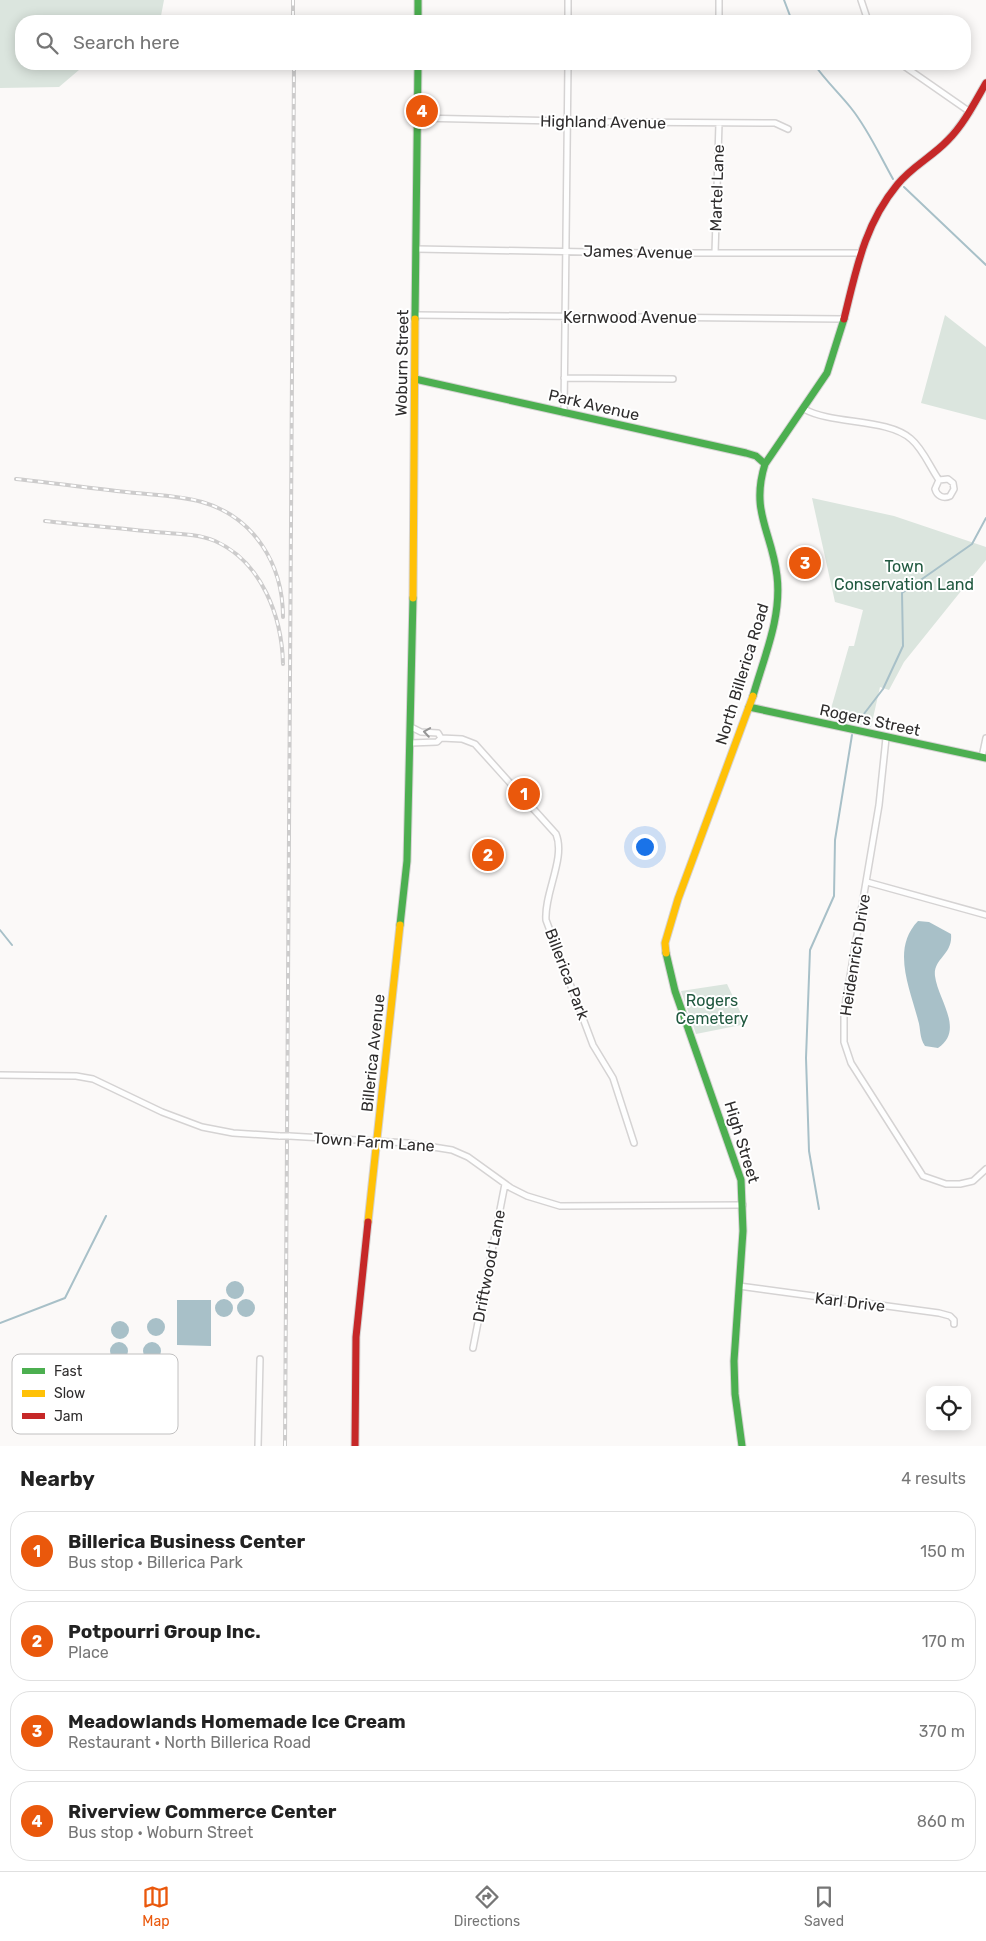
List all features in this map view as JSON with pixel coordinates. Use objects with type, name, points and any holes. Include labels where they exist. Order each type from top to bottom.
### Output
[{"type":"main road","points":[[418,0],[418,15]]},
{"type":"main road","name":"Woburn Street","points":[[412,663],[418,70]]},
{"type":"main road","name":"North Billerica Road","points":[[665,944],[678,899],[749,707],[778,604],[777,575],[759,506],[760,480],[765,464],[826,373],[843,319],[860,253],[869,228],[890,193],[912,169],[948,141],[970,112],[986,82]]},
{"type":"main road","name":"Park Avenue","points":[[415,380],[746,453],[756,456],[765,464]]},
{"type":"main road","name":"Billerica Avenue","points":[[356,1446],[356,1337],[407,861],[412,663]]},
{"type":"main road","name":"Rogers Street","points":[[749,707],[984,758]]},
{"type":"main road","name":"High Street","points":[[665,944],[666,958],[675,992],[741,1180],[743,1205],[734,1360],[735,1394],[742,1446]]},
{"type":"street","points":[[568,0],[568,15]]},
{"type":"street","points":[[719,0],[719,15]]},
{"type":"street","points":[[861,0],[866,15]]},
{"type":"street","points":[[564,413],[568,70]]},
{"type":"street","points":[[909,70],[970,112]]},
{"type":"street","name":"Highland Avenue","points":[[418,118],[775,123],[788,129]]},
{"type":"street","name":"Martel Lane","points":[[716,253],[719,123]]},
{"type":"street","name":"James Avenue","points":[[416,250],[860,253]]},
{"type":"street","name":"Kernwood Avenue","points":[[416,315],[843,319]]},
{"type":"street","points":[[564,378],[672,379]]},
{"type":"street","points":[[804,408],[823,416],[903,433],[916,445],[939,480]]},
{"type":"street","name":"Billerica Park","points":[[411,727],[421,732],[438,734],[441,738],[462,739],[480,748],[556,834],[559,850],[546,905],[546,920],[593,1045],[613,1078],[634,1143]]},
{"type":"street","name":"Billerica Park","points":[[410,744],[437,742],[441,738]]},
{"type":"street","name":"Heidenrich Drive","points":[[886,738],[879,805],[844,1012],[844,1042],[851,1063],[923,1176],[946,1184],[960,1184],[973,1181],[986,1169]]},
{"type":"street","points":[[984,758],[986,738]]},
{"type":"street","name":"Heidenrich Drive","points":[[867,882],[986,915]]},
{"type":"street","name":"Town Farm Lane","points":[[0,1074],[76,1076],[93,1079],[154,1108],[202,1127],[232,1133],[436,1146],[468,1157],[505,1184],[528,1196],[560,1206],[743,1205]]},
{"type":"street","name":"Driftwood Lane","points":[[474,1348],[505,1184]]},
{"type":"street","name":"Karl Drive","points":[[739,1286],[939,1313],[950,1316],[954,1320],[954,1324]]},
{"type":"street","points":[[258,1446],[260,1359]]},
{"type":"green space","points":[[0,0],[164,0],[161,15],[15,15],[15,70],[79,70],[59,87],[0,88]]},
{"type":"green space","points":[[945,315],[986,347],[986,420],[921,403]]},
{"type":"green space","name":"Town Conservation Land","points":[[812,498],[894,516],[986,547],[986,560],[904,662],[889,690],[880,687],[871,727],[828,719],[849,646],[854,646],[863,610],[835,602]]},
{"type":"green space","name":"Rogers Cemetery","points":[[727,984],[746,1024],[696,1034],[681,991]]},
{"type":"water","points":[[918,921],[929,922],[951,934],[949,947],[935,970],[937,985],[950,1024],[946,1041],[938,1048],[925,1046],[923,1043],[907,982],[904,956],[905,944],[910,932]]},
{"type":"water","points":[[235,1281],[241,1284],[244,1290],[241,1296],[235,1299],[229,1296],[226,1290],[229,1284]]},
{"type":"water","points":[[224,1299],[230,1302],[233,1308],[230,1314],[224,1317],[218,1314],[215,1308],[218,1302]]},
{"type":"water","points":[[246,1299],[252,1302],[255,1308],[252,1314],[246,1317],[240,1314],[237,1308],[240,1302]]},
{"type":"water","points":[[177,1300],[211,1300],[211,1346],[177,1345]]},
{"type":"water","points":[[156,1318],[162,1321],[165,1327],[162,1333],[156,1336],[150,1333],[147,1327],[150,1321]]},
{"type":"water","points":[[120,1321],[126,1324],[129,1330],[126,1336],[120,1339],[114,1336],[111,1330],[114,1324]]},
{"type":"water","points":[[119,1342],[127,1348],[127,1354],[111,1354],[110,1351],[113,1345]]},
{"type":"water","points":[[152,1342],[160,1348],[160,1354],[144,1354],[143,1351],[146,1345]]},
{"type":"waterway","points":[[784,0],[790,15]]},
{"type":"waterway","points":[[818,70],[857,116],[893,179]]},
{"type":"waterway","points":[[904,187],[986,265]]},
{"type":"waterway","points":[[857,723],[883,689],[903,646],[902,593],[972,544],[986,518]]},
{"type":"waterway","points":[[819,1209],[809,1151],[806,1058],[810,950],[834,896],[835,840],[852,735]]},
{"type":"waterway","points":[[0,930],[12,945]]},
{"type":"waterway","points":[[0,1323],[65,1298],[106,1216]]},
{"type":"railway","points":[[293,0],[293,15]]},
{"type":"railway","points":[[285,1446],[294,70]]},
{"type":"railway","points":[[16,479],[184,498],[220,509],[237,519],[262,545],[278,579],[282,597],[283,617]]},
{"type":"railway","points":[[45,521],[193,535],[208,538],[231,550],[245,562],[257,577],[266,593],[279,628],[283,664]]},
{"type":"traffic: fast","points":[[418,0],[418,15]]},
{"type":"traffic: fast","points":[[415,319],[418,70]]},
{"type":"traffic: fast","points":[[753,696],[775,622],[778,591],[774,561],[761,509],[761,481],[765,464],[827,373],[844,319]]},
{"type":"traffic: fast","points":[[415,379],[746,453],[756,456],[765,464]]},
{"type":"traffic: fast","points":[[400,925],[407,861],[413,598]]},
{"type":"traffic: fast","points":[[749,707],[986,758]]},
{"type":"traffic: fast","points":[[666,953],[675,991],[741,1180],[743,1231],[734,1361],[735,1394],[742,1446]]},
{"type":"traffic: slow","points":[[413,598],[415,319]]},
{"type":"traffic: slow","points":[[666,953],[665,943],[678,899],[753,696]]},
{"type":"traffic: slow","points":[[368,1222],[400,925]]},
{"type":"traffic: jam","points":[[844,319],[863,249],[876,216],[897,185],[954,134],[969,113],[986,83]]},
{"type":"traffic: jam","points":[[355,1446],[356,1337],[368,1222]]},
{"type":"place","name":"Riverview Commerce Center","points":[[422,111]]},
{"type":"place","name":"Meadowlands Homemade Ice Cream","points":[[805,563]]},
{"type":"place","name":"Billerica Business Center","points":[[524,794]]},
{"type":"place","name":"Potpourri Group Inc.","points":[[488,855]]}]
